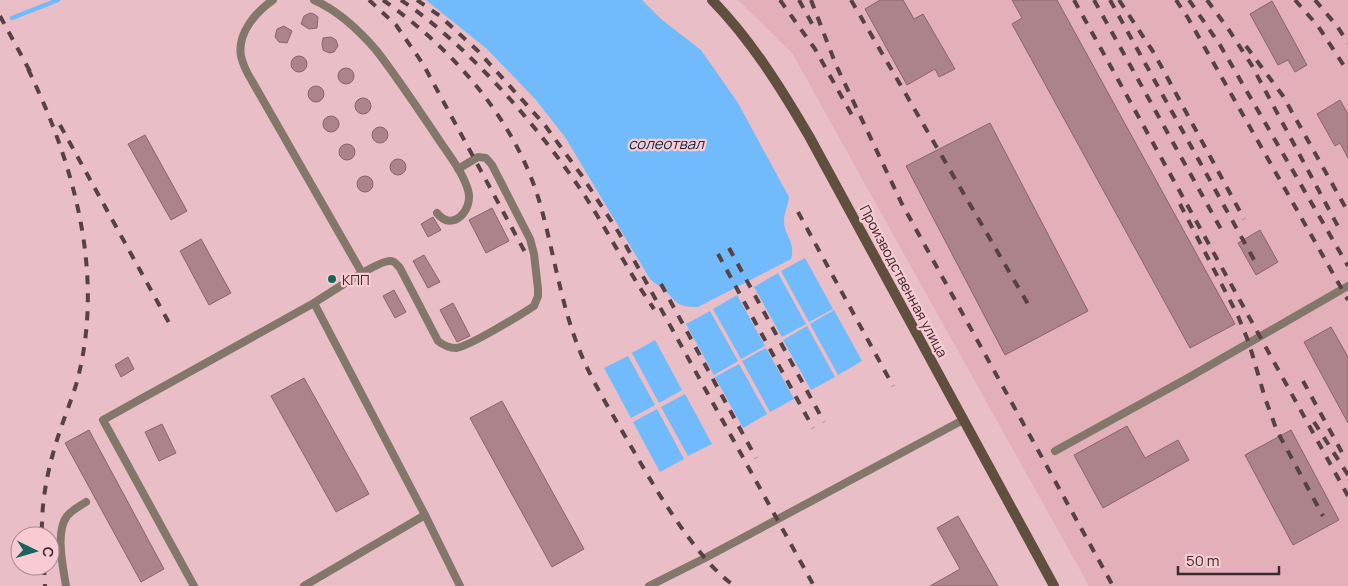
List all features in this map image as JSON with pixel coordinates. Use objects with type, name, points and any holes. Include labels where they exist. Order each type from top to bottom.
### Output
[{"type":"main road","name":"Производственная улица","points":[[712,0],[749,42],[780,88],[837,187],[1054,586]]},
{"type":"lane","points":[[273,0],[255,16],[243,36],[240,47],[243,64],[362,273]]},
{"type":"lane","points":[[314,0],[343,16],[376,50],[458,169],[468,192],[469,202],[466,211],[456,219],[447,221],[443,220],[437,213]]},
{"type":"lane","points":[[194,586],[103,420],[386,261],[394,262],[400,268],[438,341],[448,347],[455,348],[468,344],[534,306],[538,296],[538,289],[532,246],[492,165],[486,158],[478,157],[458,169]]},
{"type":"lane","points":[[1055,451],[1186,379],[1348,286]]},
{"type":"lane","points":[[314,303],[460,586]]},
{"type":"lane","points":[[648,586],[705,558],[963,420]]},
{"type":"lane","points":[[66,586],[62,563],[61,529],[67,516],[86,502]]},
{"type":"lane","points":[[304,586],[425,515]]},
{"type":"shaded area","points":[[738,0],[1348,0],[1348,586],[1089,586],[792,53]]},
{"type":"water","name":"солеотвал","points":[[426,0],[642,0],[661,19],[701,50],[738,103],[789,197],[784,221],[792,248],[791,259],[698,307],[685,306],[678,303],[650,279],[565,137],[536,100],[487,49]]},
{"type":"water","points":[[805,258],[833,309],[809,322],[781,271]]},
{"type":"water","points":[[778,273],[806,324],[782,337],[754,287]]},
{"type":"water","points":[[737,295],[765,346],[741,359],[713,309]]},
{"type":"water","points":[[834,310],[862,361],[838,375],[810,324]]},
{"type":"water","points":[[710,311],[738,361],[714,375],[686,324]]},
{"type":"water","points":[[807,326],[835,377],[811,390],[783,340]]},
{"type":"water","points":[[655,340],[682,390],[659,403],[632,353]]},
{"type":"water","points":[[766,348],[794,399],[770,412],[742,361]]},
{"type":"water","points":[[628,356],[655,405],[631,418],[604,368]]},
{"type":"water","points":[[739,364],[767,414],[743,428],[715,377]]},
{"type":"water","points":[[685,394],[712,444],[688,456],[661,407]]},
{"type":"water","points":[[657,409],[684,459],[660,472],[633,422]]},
{"type":"building","points":[[880,0],[903,0],[914,19],[923,14],[955,69],[939,77],[935,69],[907,85],[865,9]]},
{"type":"building","points":[[1012,0],[1057,0],[1235,324],[1190,348],[1012,24],[1022,18]]},
{"type":"building","points":[[1272,1],[1307,65],[1295,72],[1288,60],[1278,65],[1250,14]]},
{"type":"building","points":[[310,13],[318,17],[317,28],[309,29],[301,24],[304,16]]},
{"type":"building","points":[[284,26],[292,31],[287,43],[279,42],[275,37],[277,29]]},
{"type":"building","points":[[331,37],[336,40],[338,46],[334,52],[329,53],[323,50],[322,44],[323,38]]},
{"type":"building","points":[[296,56],[302,56],[307,61],[305,70],[296,72],[291,67],[291,61]]},
{"type":"building","points":[[343,68],[349,68],[354,73],[352,82],[343,84],[338,79],[338,73]]},
{"type":"building","points":[[313,86],[319,86],[324,91],[322,100],[313,102],[308,97],[308,91]]},
{"type":"building","points":[[360,98],[366,98],[371,103],[369,112],[360,114],[355,109],[355,103]]},
{"type":"building","points":[[1340,100],[1348,114],[1348,158],[1340,143],[1335,146],[1317,114]]},
{"type":"building","points":[[328,116],[334,116],[339,121],[337,130],[328,132],[323,127],[323,121]]},
{"type":"building","points":[[990,123],[1088,311],[1005,355],[906,166]]},
{"type":"building","points":[[377,127],[383,127],[388,132],[386,141],[377,143],[372,138],[372,132]]},
{"type":"building","points":[[145,135],[187,211],[171,220],[128,144]]},
{"type":"building","points":[[344,144],[350,144],[355,149],[353,158],[344,160],[339,155],[339,149]]},
{"type":"building","points":[[395,159],[401,159],[406,164],[404,173],[395,175],[390,170],[390,164]]},
{"type":"building","points":[[362,176],[368,176],[373,181],[371,190],[362,192],[357,187],[357,181]]},
{"type":"building","points":[[492,208],[509,241],[486,253],[469,220]]},
{"type":"building","points":[[433,217],[441,230],[428,237],[421,224]]},
{"type":"building","points":[[1260,230],[1278,262],[1256,275],[1238,243]]},
{"type":"building","points":[[201,239],[231,293],[209,305],[180,251]]},
{"type":"building","points":[[424,255],[440,282],[428,288],[413,261]]},
{"type":"building","points":[[394,290],[406,312],[395,318],[383,296]]},
{"type":"building","points":[[453,303],[470,336],[457,342],[440,310]]},
{"type":"building","points":[[1331,327],[1348,357],[1348,423],[1304,342]]},
{"type":"building","points":[[128,357],[134,369],[121,377],[115,365]]},
{"type":"building","points":[[304,378],[369,494],[336,512],[271,396]]},
{"type":"building","points":[[502,401],[584,549],[552,567],[470,418]]},
{"type":"building","points":[[162,424],[176,453],[159,461],[145,432]]},
{"type":"building","points":[[1127,426],[1145,458],[1178,440],[1189,460],[1103,508],[1074,455]]},
{"type":"building","points":[[89,430],[164,569],[141,582],[65,443]]},
{"type":"building","points":[[1291,430],[1339,520],[1293,545],[1245,455]]},
{"type":"building","points":[[958,516],[998,586],[930,586],[960,569],[937,528]]},
{"type":"waterway","points":[[12,18],[58,0]]},
{"type":"railway","points":[[369,0],[396,25],[423,64],[526,254]]},
{"type":"railway","points":[[383,0],[434,41],[458,65],[480,90],[516,145],[530,175],[541,207],[562,297],[579,349],[589,372],[600,394],[672,514],[707,561],[734,586]]},
{"type":"railway","points":[[401,0],[452,40],[501,89],[524,116],[585,196],[654,309]]},
{"type":"railway","points":[[417,0],[440,16],[478,51],[544,124],[582,176],[619,233],[814,586]]},
{"type":"railway","points":[[780,0],[815,49],[853,117]]},
{"type":"railway","points":[[799,0],[816,31]]},
{"type":"railway","points":[[811,0],[836,65],[902,204],[1113,586]]},
{"type":"railway","points":[[851,0],[1032,311]]},
{"type":"railway","points":[[1074,0],[1348,496]]},
{"type":"railway","points":[[1094,0],[1222,231]]},
{"type":"railway","points":[[1110,0],[1258,267]]},
{"type":"railway","points":[[1119,0],[1154,53],[1244,219]]},
{"type":"railway","points":[[1176,0],[1348,300]]},
{"type":"railway","points":[[1189,0],[1220,45],[1348,266]]},
{"type":"railway","points":[[1207,0],[1251,64],[1341,232]]},
{"type":"railway","points":[[1295,0],[1318,26],[1348,72]]},
{"type":"railway","points":[[1315,0],[1337,26],[1348,43]]},
{"type":"railway","points":[[0,16],[32,75]]},
{"type":"railway","points":[[1246,46],[1283,96],[1348,212]]},
{"type":"railway","points":[[28,69],[60,144],[72,183],[81,223],[88,304],[84,345],[76,385],[56,442],[46,482],[42,526]]},
{"type":"railway","points":[[60,125],[173,330]]},
{"type":"railway","points":[[1180,204],[1238,316],[1249,343],[1277,431],[1323,516]]},
{"type":"railway","points":[[798,212],[893,386]]},
{"type":"railway","points":[[729,248],[824,422]]},
{"type":"railway","points":[[718,254],[813,428]]},
{"type":"railway","points":[[661,284],[756,458]]},
{"type":"railway","points":[[1303,381],[1345,458]]},
{"type":"railway","points":[[1314,422],[1348,475]]},
{"type":"railway","points":[[44,576],[45,586]]},
{"type":"place","name":"КПП","points":[[332,279]]}]
